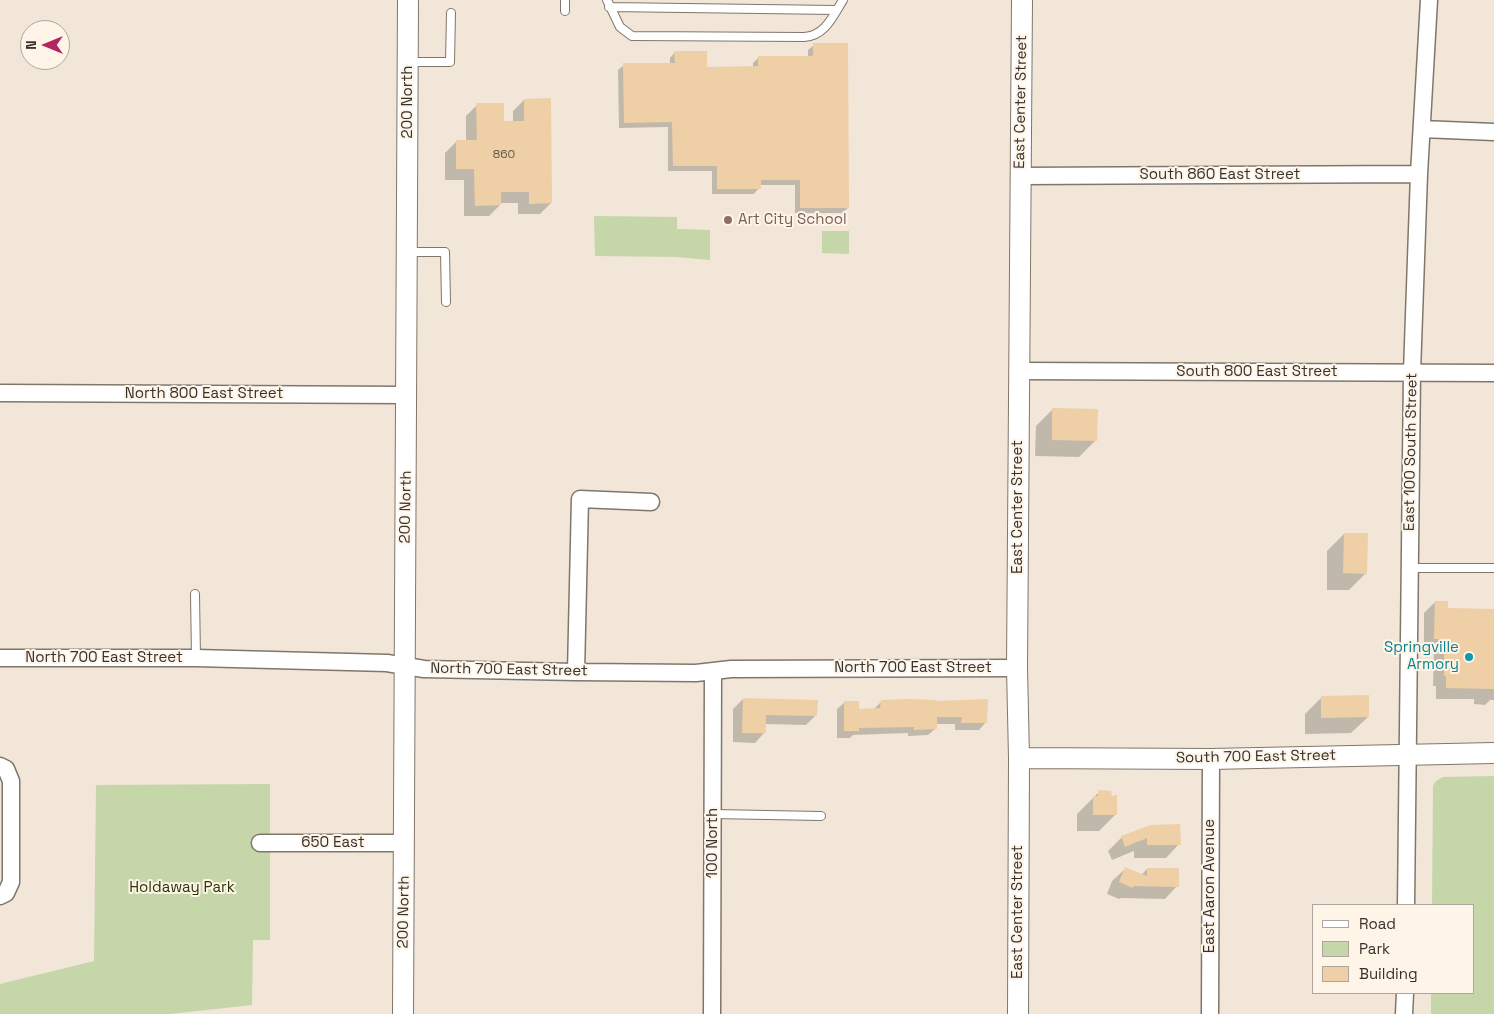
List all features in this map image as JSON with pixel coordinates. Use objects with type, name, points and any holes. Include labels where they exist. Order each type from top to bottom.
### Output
[{"type":"street","name":"200 North","points":[[404,1014],[408,0]]},
{"type":"street","name":"East Center Street","points":[[1018,1014],[1019,371],[1022,0]]},
{"type":"street","name":"East 100 South Street","points":[[1406,904],[1412,372],[1419,174],[1429,0]]},
{"type":"street","points":[[1422,130],[1494,132]]},
{"type":"street","name":"South 860 East Street","points":[[1021,176],[1419,174]]},
{"type":"street","name":"South 800 East Street","points":[[1019,371],[1494,373]]},
{"type":"street","name":"North 800 East Street","points":[[0,393],[407,395]]},
{"type":"street","points":[[576,672],[580,499],[651,502]]},
{"type":"street","name":"North 700 East Street","points":[[0,658],[196,658],[387,663],[424,669],[576,672],[713,672],[741,669],[1018,668]]},
{"type":"street","name":"100 North","points":[[712,1014],[713,672]]},
{"type":"street","name":"South 700 East Street","points":[[1019,758],[1211,759],[1494,754]]},
{"type":"street","name":"East Aaron Avenue","points":[[1210,1014],[1211,759]]},
{"type":"street","points":[[0,766],[6,769],[11,781],[11,882],[6,893],[0,896]]},
{"type":"street","name":"650 East","points":[[260,843],[405,843]]},
{"type":"street","points":[[1404,1014],[1405,994]]},
{"type":"lane","points":[[565,0],[565,11]]},
{"type":"lane","points":[[781,9],[782,0]]},
{"type":"lane","points":[[836,10],[608,3],[620,26],[626,32],[639,37],[811,37],[826,27],[843,0]]},
{"type":"lane","points":[[408,62],[450,62],[452,13]]},
{"type":"lane","points":[[408,252],[445,252],[446,302]]},
{"type":"lane","points":[[1409,568],[1494,568]]},
{"type":"lane","points":[[195,594],[196,658]]},
{"type":"lane","points":[[713,814],[821,816]]},
{"type":"green space","points":[[594,216],[677,217],[677,229],[710,230],[710,260],[676,257],[595,256]]},
{"type":"green space","points":[[822,231],[849,231],[849,254],[822,253]]},
{"type":"green space","points":[[1494,776],[1494,1014],[1431,1014],[1431,994],[1474,994],[1474,904],[1432,904],[1433,786],[1436,781],[1443,777]]},
{"type":"green space","name":"Holdaway Park","points":[[270,784],[270,940],[253,940],[252,1005],[170,1014],[0,1014],[0,984],[94,961],[96,785]]},
{"type":"building","points":[[813,43],[848,43],[849,208],[800,208],[800,180],[761,180],[761,189],[717,189],[717,166],[673,166],[672,122],[624,123],[623,63],[675,63],[674,51],[707,51],[707,67],[758,66],[758,56],[813,56]]},
{"type":"building","points":[[551,98],[552,203],[529,204],[529,192],[501,192],[501,205],[475,206],[474,169],[456,169],[456,140],[477,140],[476,103],[504,103],[504,121],[524,121],[524,99]]},
{"type":"building","points":[[1052,408],[1098,409],[1097,441],[1052,440]]},
{"type":"building","points":[[1344,533],[1368,533],[1367,574],[1343,573]]},
{"type":"building","name":"Springville Armory","points":[[1435,601],[1448,601],[1448,608],[1494,609],[1494,689],[1446,688],[1446,676],[1444,676],[1444,639],[1434,639]]},
{"type":"building","points":[[1369,695],[1369,717],[1321,718],[1321,696]]},
{"type":"building","points":[[743,698],[818,700],[817,716],[766,715],[766,733],[742,733]]},
{"type":"building","points":[[988,699],[987,723],[961,723],[962,717],[937,717],[937,729],[914,730],[914,727],[859,728],[859,731],[844,731],[844,701],[859,701],[859,709],[880,708],[881,700],[937,701]]},
{"type":"building","points":[[1098,790],[1111,791],[1112,796],[1117,795],[1117,815],[1093,815],[1093,796],[1098,796]]},
{"type":"building","points":[[1180,824],[1181,845],[1147,845],[1147,838],[1125,847],[1121,836],[1151,825]]},
{"type":"building","points":[[1125,867],[1147,876],[1147,868],[1179,868],[1179,887],[1133,886],[1133,888],[1119,882]]},
{"type":"place","name":"Art City School","points":[[728,220]]},
{"type":"place","name":"Springville Armory","points":[[1469,657]]}]
